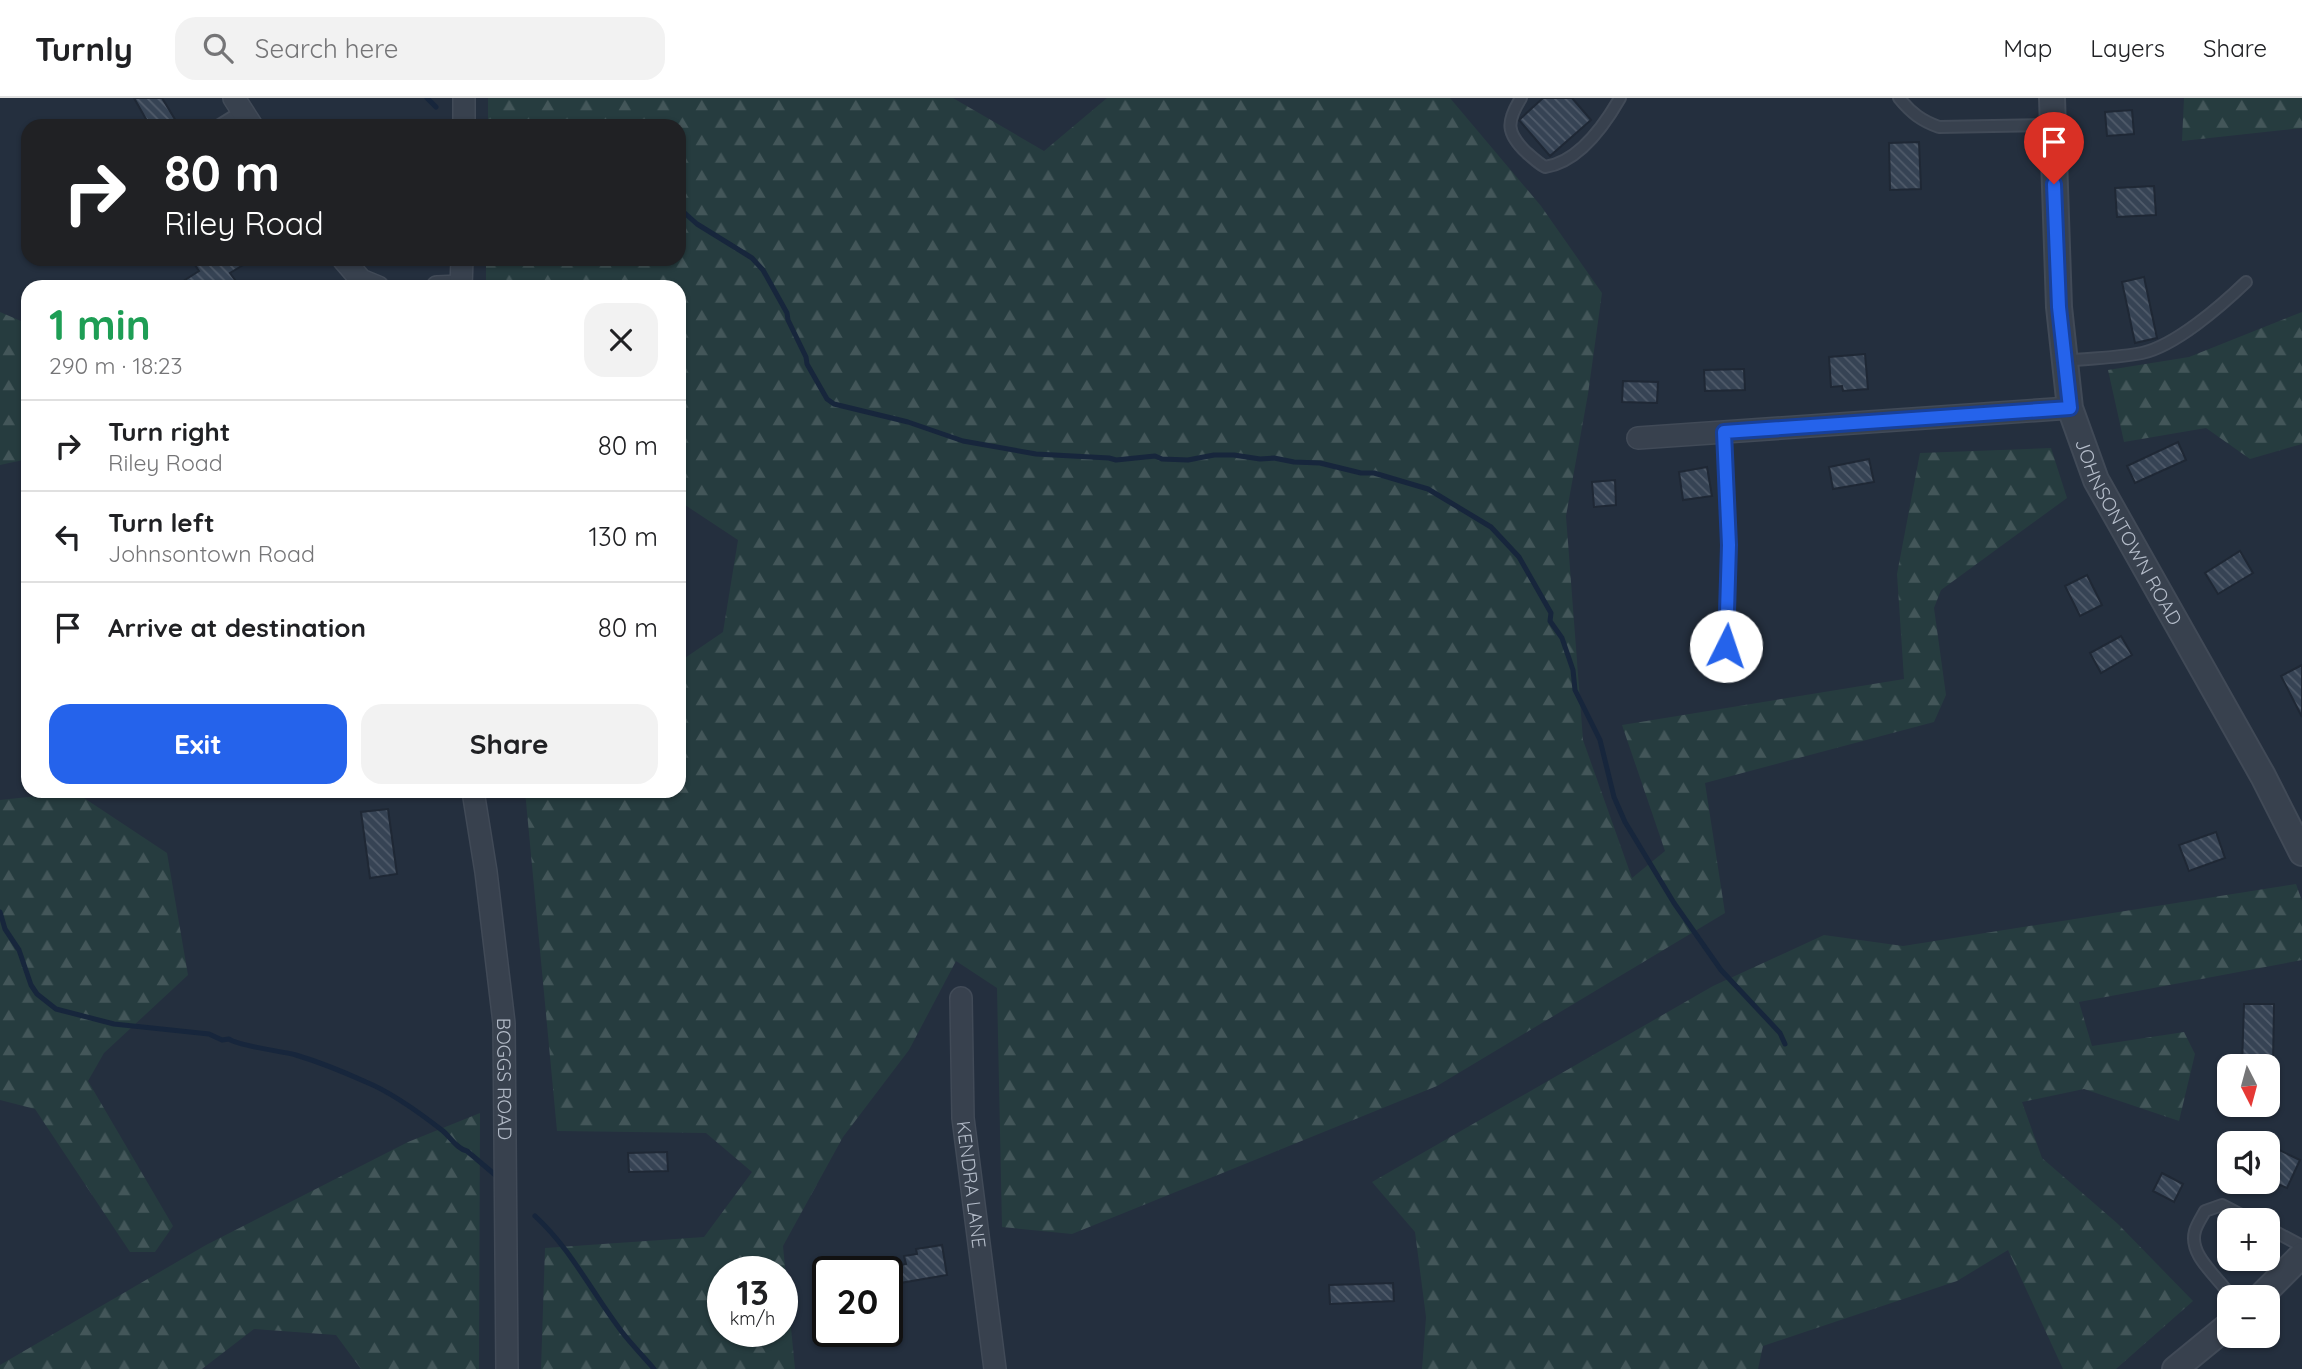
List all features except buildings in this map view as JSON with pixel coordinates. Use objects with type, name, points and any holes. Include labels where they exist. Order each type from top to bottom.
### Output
[{"type":"street","points":[[464,98],[464,119]]},
{"type":"street","name":"JOHNSONTOWN ROAD","points":[[2052,98],[2059,307],[2070,408],[2082,446],[2096,480],[2263,776],[2302,853]]},
{"type":"street","points":[[350,266],[364,280]]},
{"type":"street","points":[[1638,438],[2070,408]]},
{"type":"street","name":"BOGGS ROAD","points":[[474,798],[504,1023],[507,1369]]},
{"type":"street","name":"KENDRA LANE","points":[[961,999],[963,1118],[995,1369]]},
{"type":"street","points":[[2272,1285],[2302,1255]]},
{"type":"street","points":[[2175,1369],[2217,1335]]},
{"type":"lane","points":[[1521,98],[1513,111],[1509,126],[1512,136],[1545,167],[1556,165],[1572,156],[1606,124],[1620,98]]},
{"type":"lane","points":[[1899,98],[1910,112],[1939,127],[2053,125]]},
{"type":"lane","points":[[2065,361],[2143,353],[2169,343],[2232,296],[2246,282]]},
{"type":"lane","points":[[1724,432],[1729,545],[1726,646]]},
{"type":"lane","points":[[2224,1285],[2197,1257],[2194,1233],[2205,1211],[2222,1205],[2228,1208]]},
{"type":"lane","points":[[2280,1234],[2302,1246]]},
{"type":"green space","points":[[488,98],[953,98],[1044,151],[1107,98],[1450,98],[1541,206],[1602,293],[1588,394],[1566,516],[1583,740],[1632,878],[1665,851],[1622,725],[1904,679],[1897,574],[1920,453],[2051,448],[2067,498],[1941,590],[1934,608],[1946,695],[1934,722],[1705,783],[1725,913],[1437,1086],[1072,1234],[1002,1227],[997,988],[956,961],[909,1050],[843,1137],[783,1246],[784,1256],[707,1256],[707,1347],[793,1347],[795,1369],[541,1369],[545,1248],[704,1237],[752,1172],[706,1133],[557,1131],[526,798],[686,798],[686,657],[723,632],[738,540],[686,506],[686,280],[486,280],[486,266],[686,266],[686,119],[488,119]]},
{"type":"green space","points":[[2184,98],[2302,98],[2302,128],[2182,141]]},
{"type":"green space","points":[[0,312],[21,321],[21,460],[0,465]]},
{"type":"green space","points":[[2302,312],[2302,444],[2250,459],[2206,428],[2124,442],[2108,370],[2189,357]]},
{"type":"green space","points":[[84,798],[167,853],[188,975],[104,1053],[88,1081],[173,1226],[155,1252],[130,1252],[35,1109],[0,1100],[0,800]]},
{"type":"green space","points":[[2296,884],[2302,901],[2302,960],[2079,1002],[2092,1046],[2184,1032],[2195,1054],[2179,1121],[2084,1089],[2022,1102],[2042,1158],[2118,1224],[2193,1301],[2116,1369],[2063,1369],[2008,1250],[1957,1281],[1763,1346],[1758,1369],[1422,1369],[1426,1317],[1415,1232],[1372,1182],[1713,986],[1824,935],[1903,946]]},
{"type":"green space","points":[[480,1113],[479,1369],[361,1369],[336,1335],[254,1329],[202,1369],[0,1369],[0,1365],[206,1245],[408,1142]]},
{"type":"waterway","points":[[427,98],[436,107]]},
{"type":"waterway","points":[[686,214],[752,258],[763,270],[787,313],[807,364],[827,399],[834,404],[908,422],[963,441],[1036,454],[1116,460],[1155,456],[1162,459],[1188,460],[1214,455],[1234,455],[1320,463],[1361,473],[1374,473],[1428,489],[1491,527],[1519,557],[1551,613],[1550,621],[1562,638],[1573,670],[1575,690],[1600,740],[1614,797],[1625,822],[1674,903],[1721,970],[1780,1033],[1785,1044]]},
{"type":"waterway","points":[[0,912],[5,929],[19,950],[31,985],[37,994],[56,1009],[114,1024],[209,1034],[222,1040],[229,1039],[296,1055],[331,1067],[406,1104],[500,1179]]},
{"type":"waterway","points":[[535,1216],[571,1257],[622,1332],[654,1369]]},
{"type":"route","points":[[1726,646],[1729,545],[1724,432],[2070,408],[2059,307],[2054,184]]}]
